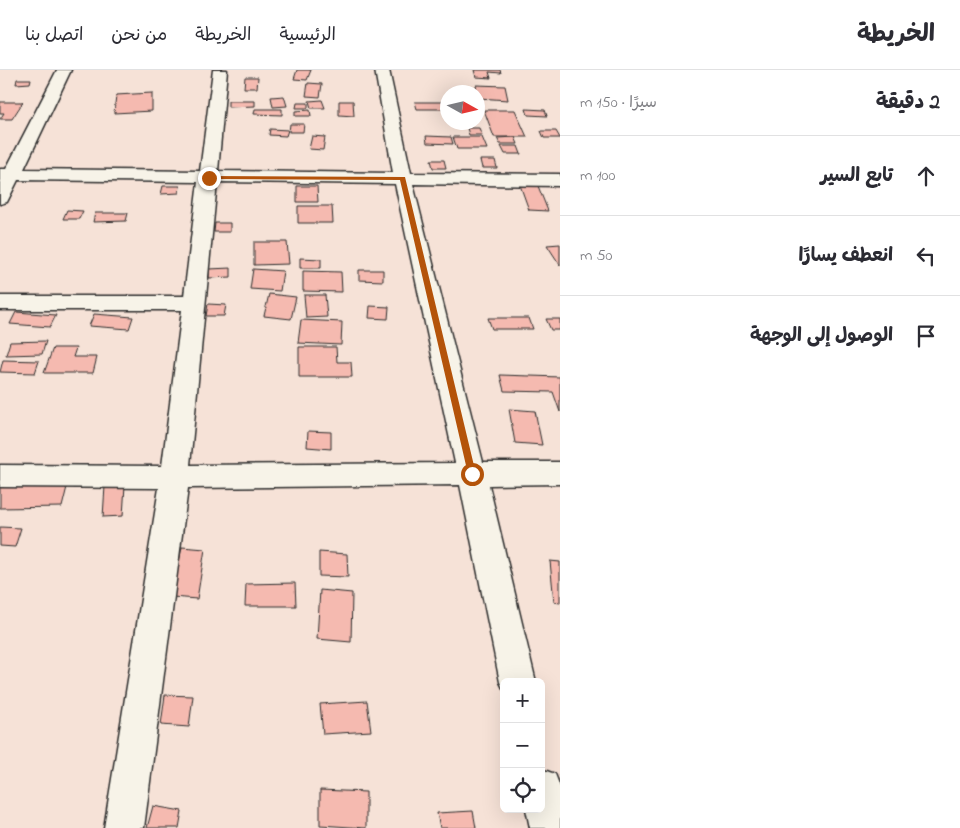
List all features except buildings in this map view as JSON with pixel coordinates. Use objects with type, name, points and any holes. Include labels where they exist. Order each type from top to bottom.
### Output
[{"type":"street","points":[[0,198],[6,174],[64,70]]},
{"type":"street","points":[[124,828],[175,477],[220,70]]},
{"type":"street","points":[[382,70],[403,179],[517,678]]},
{"type":"street","points":[[6,174],[209,178],[560,180]]},
{"type":"street","points":[[0,303],[195,303]]},
{"type":"street","points":[[0,476],[175,477],[560,473]]},
{"type":"street","points":[[545,806],[550,828]]},
{"type":"route","points":[[209,178],[403,179],[472,474]]}]
